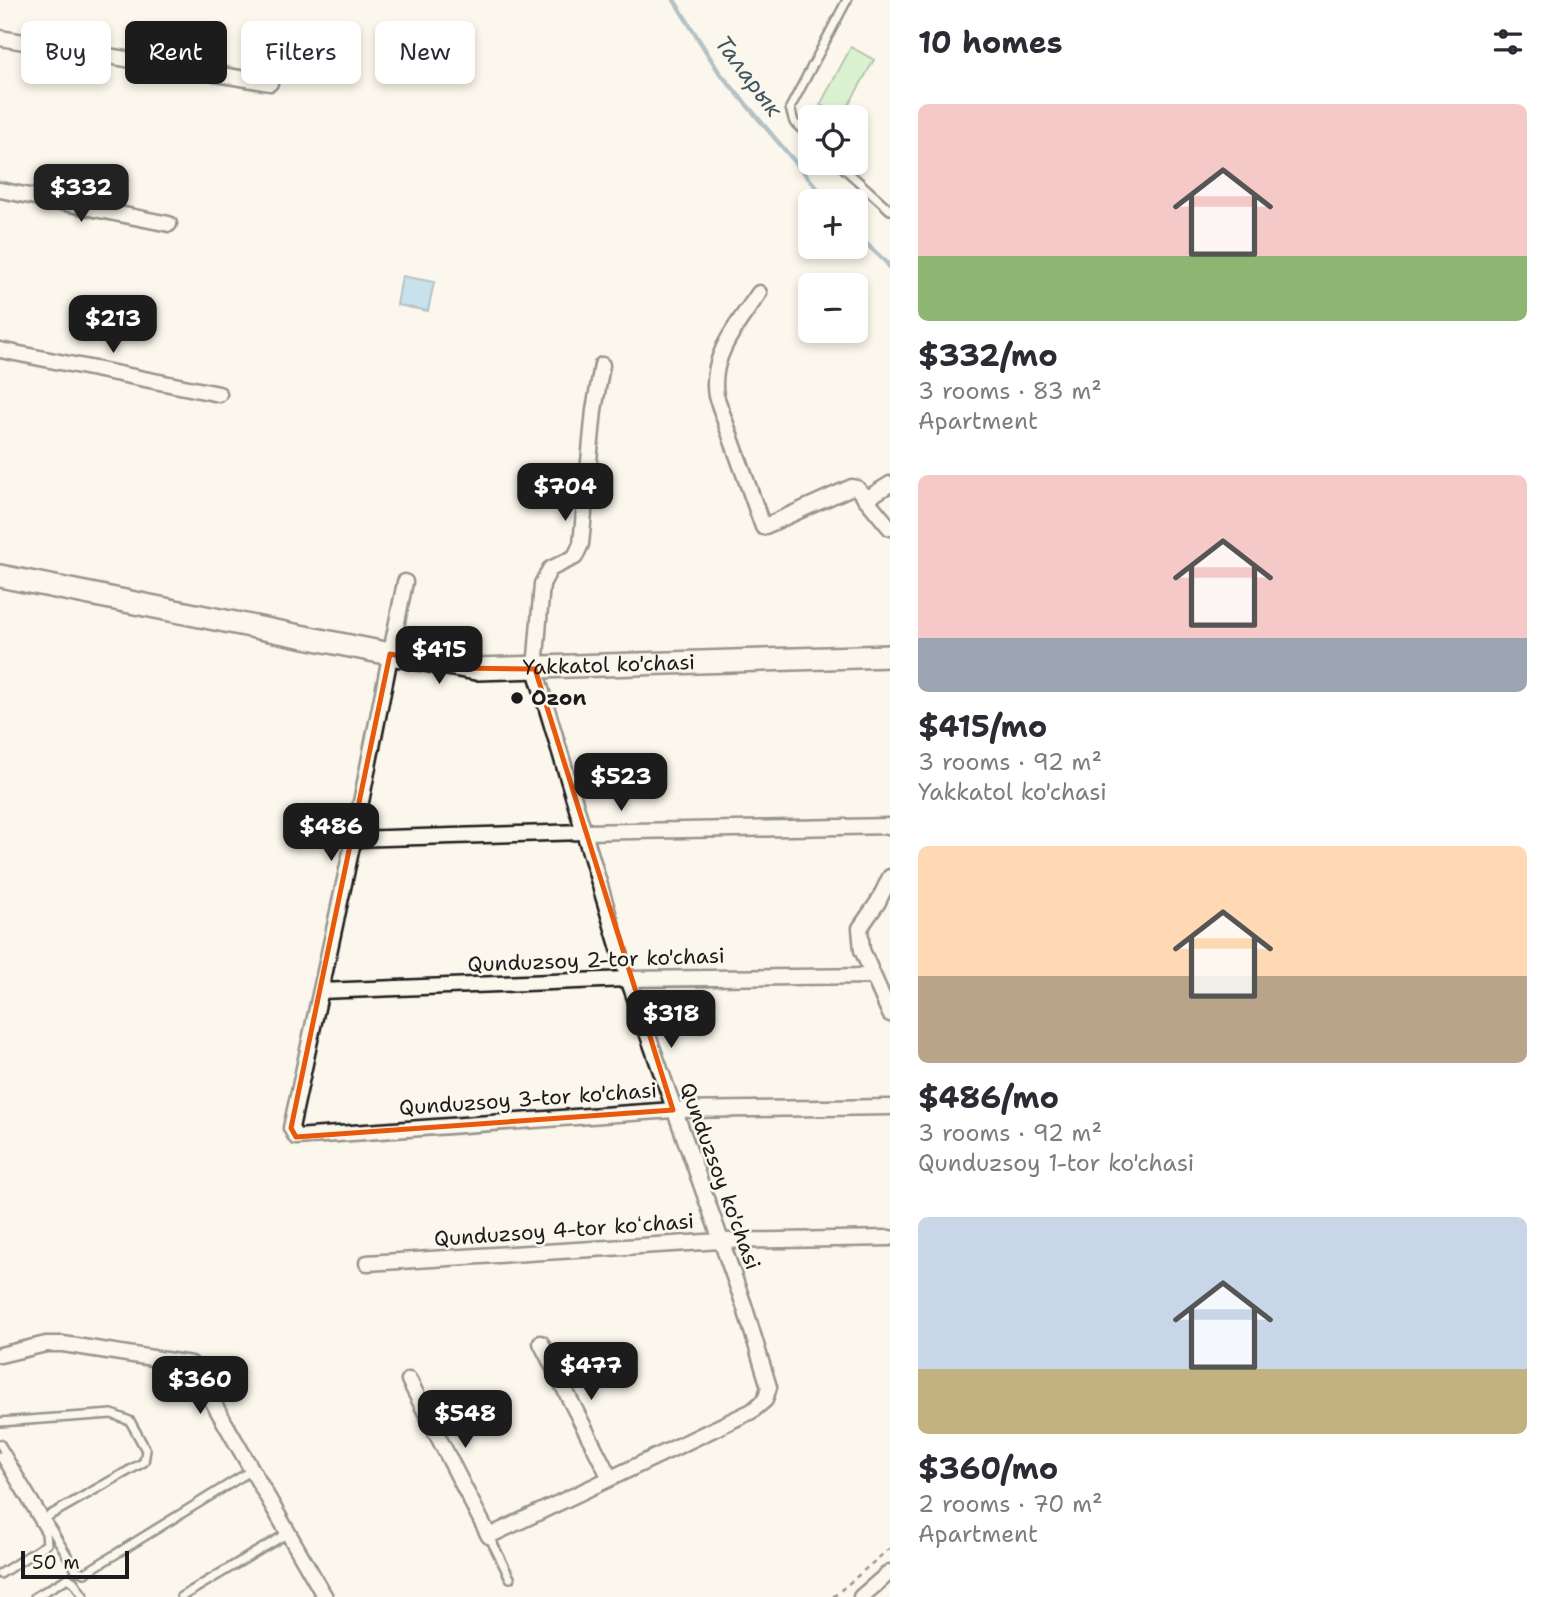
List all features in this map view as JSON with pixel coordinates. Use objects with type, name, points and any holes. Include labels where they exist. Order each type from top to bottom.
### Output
[{"type":"street","points":[[0,38],[241,78]]},
{"type":"street","points":[[0,190],[169,224]]},
{"type":"street","points":[[759,293],[726,341],[714,382],[716,396],[763,527],[852,487],[857,488],[890,528]]},
{"type":"street","points":[[0,350],[219,394]]},
{"type":"street","points":[[535,669],[542,584],[550,569],[575,557],[581,544],[594,410],[602,365]]},
{"type":"street","points":[[866,499],[890,484]]},
{"type":"street","name":"Yakkatol ko'chasi","points":[[0,576],[476,670],[890,656]]},
{"type":"street","points":[[321,991],[405,582]]},
{"type":"street","name":"Qunduzsoy ko'chasi","points":[[535,669],[628,979],[721,1241],[769,1387],[765,1399],[752,1411],[610,1478]]},
{"type":"street","points":[[353,839],[890,826]]},
{"type":"street","points":[[890,877],[878,902],[860,928],[862,950],[890,1014]]},
{"type":"street","name":"Qunduzsoy 2-tor ko'chasi","points":[[321,991],[628,979],[872,976]]},
{"type":"street","name":"Qunduzsoy 3-tor ko'chasi","points":[[321,991],[291,1128],[296,1137],[673,1110],[890,1107]]},
{"type":"street","name":"Qunduzsoy 4-tor koʻchasi","points":[[366,1263],[721,1241],[890,1238]]},
{"type":"street","points":[[409,1380],[489,1536],[610,1478],[541,1343]]},
{"type":"street","points":[[0,1354],[46,1344],[63,1344],[191,1364],[325,1597]]},
{"type":"street","points":[[861,1597],[890,1572]]},
{"type":"lane","points":[[798,126],[794,122],[790,108],[848,0]]},
{"type":"lane","points":[[851,175],[890,211]]},
{"type":"lane","points":[[0,1422],[112,1414],[130,1421],[146,1450],[144,1462],[45,1518]]},
{"type":"lane","points":[[0,1444],[76,1570],[85,1573],[252,1470]]},
{"type":"lane","points":[[0,1456],[46,1533],[47,1544],[0,1574]]},
{"type":"lane","points":[[181,1597],[288,1533]]},
{"type":"lane","points":[[489,1536],[510,1578]]},
{"type":"lane","points":[[35,1597],[68,1577],[84,1597]]},
{"type":"path","points":[[833,1597],[890,1548]]},
{"type":"highlighted area","points":[[390,654],[458,668],[535,669],[673,1110],[296,1137],[291,1128]]},
{"type":"green space","points":[[851,47],[874,60],[849,105],[820,105]]},
{"type":"water","points":[[402,276],[434,282],[428,311],[397,305]]},
{"type":"waterway","name":"Таларык","points":[[674,0],[719,72],[818,189]]},
{"type":"waterway","name":"Таларык","points":[[868,245],[890,269]]},
{"type":"place","name":"Ozon","points":[[517,698]]}]
